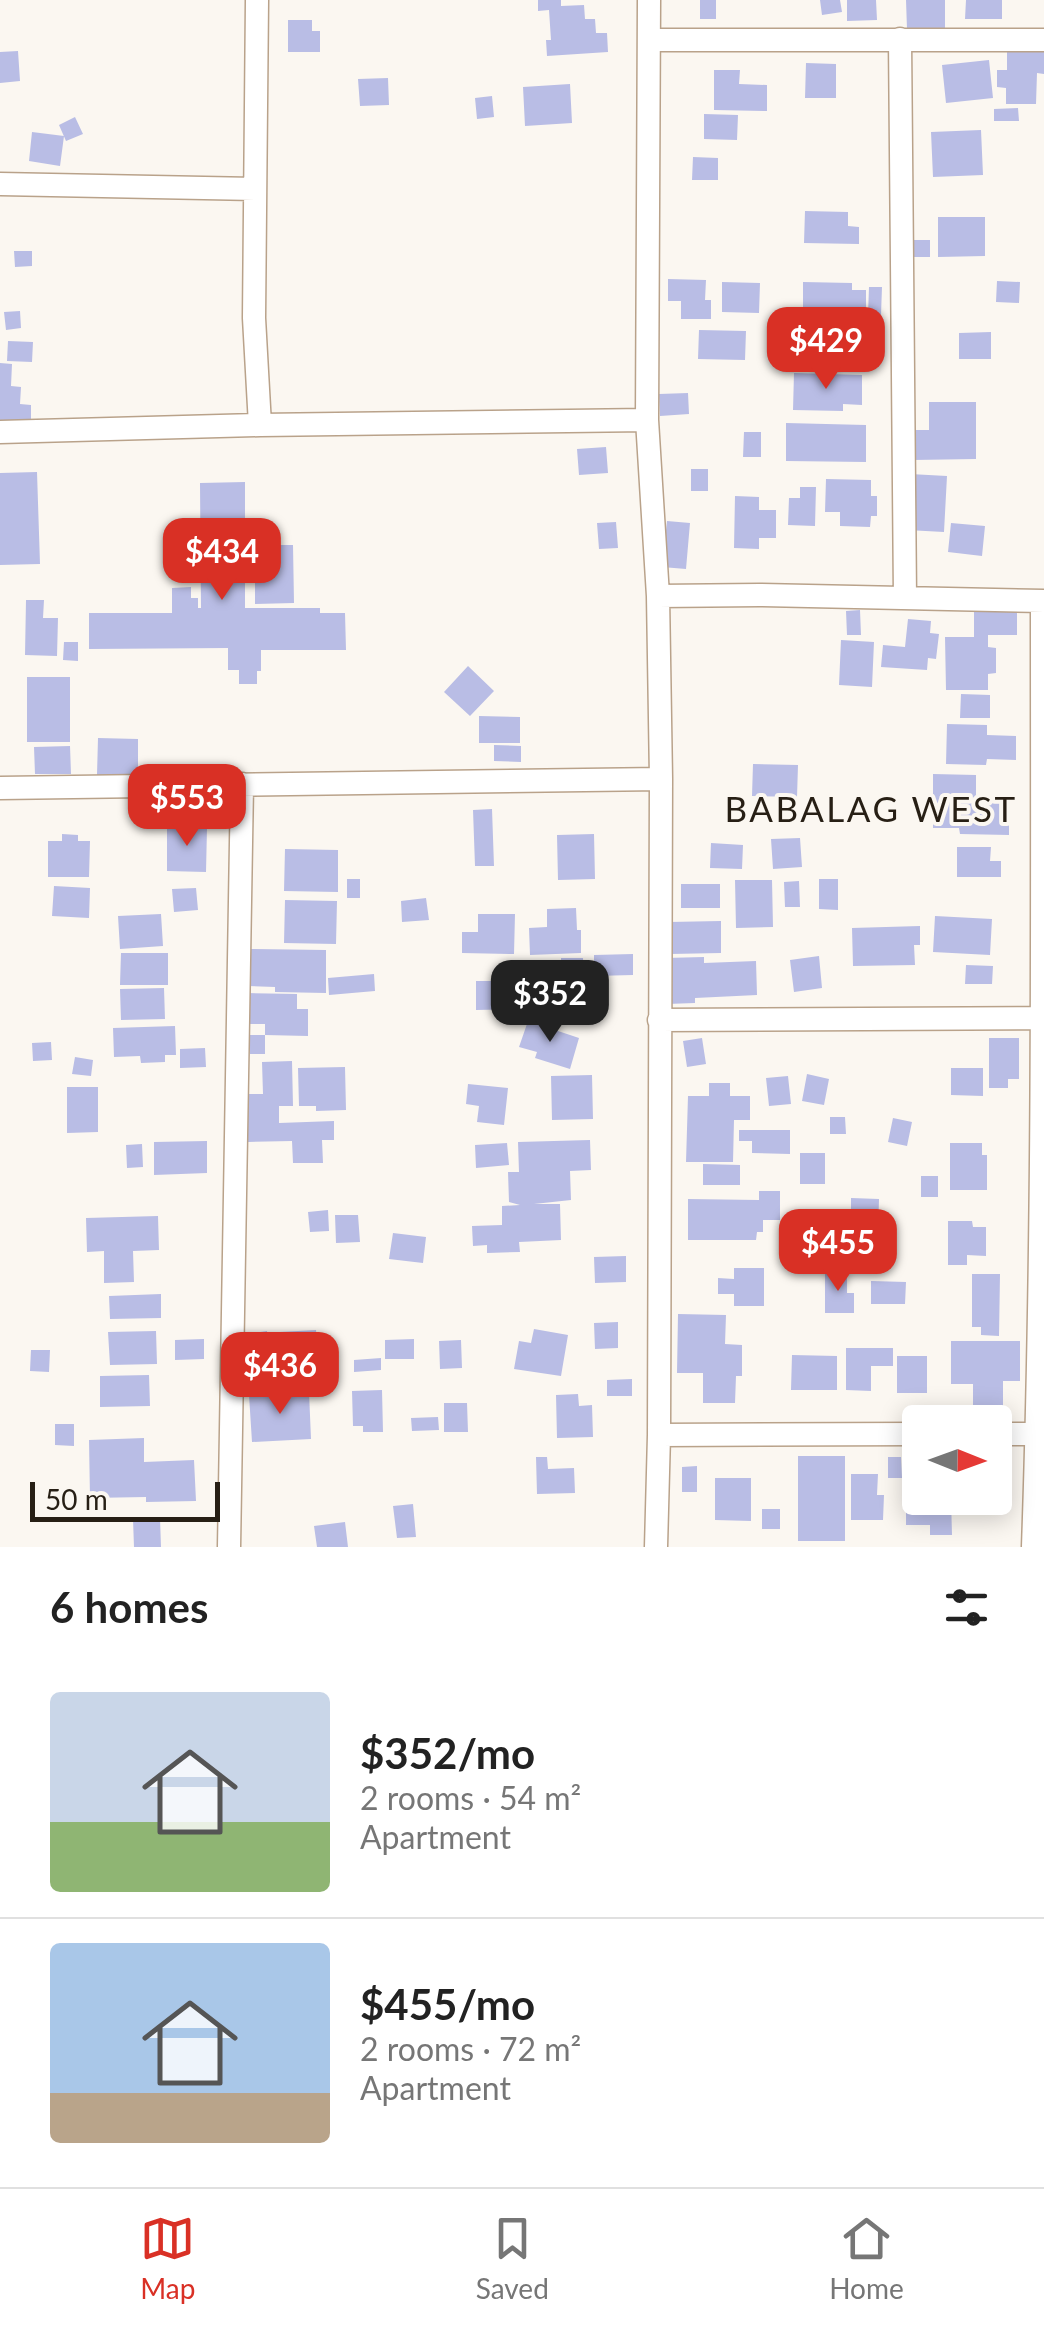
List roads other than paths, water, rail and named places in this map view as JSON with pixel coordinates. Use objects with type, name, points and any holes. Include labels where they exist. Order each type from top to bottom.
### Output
[{"type":"street","points":[[257,0],[254,318],[260,425]]},
{"type":"street","points":[[649,0],[647,420],[658,596],[661,779],[660,1434],[656,1547]]},
{"type":"street","points":[[900,39],[905,598]]},
{"type":"street","points":[[649,40],[1044,40]]},
{"type":"street","points":[[0,184],[255,189]]},
{"type":"street","points":[[0,432],[647,420]]},
{"type":"street","points":[[658,596],[1043,602],[1041,1434],[1033,1547]]},
{"type":"street","points":[[0,788],[661,779]]},
{"type":"street","points":[[229,1547],[242,784]]},
{"type":"street","points":[[659,1020],[1043,1018]]},
{"type":"street","points":[[660,1434],[902,1434]]},
{"type":"street","points":[[1012,1434],[1041,1434]]},
{"type":"district","name":"BABALAG WEST","points":[[871,808]]}]
